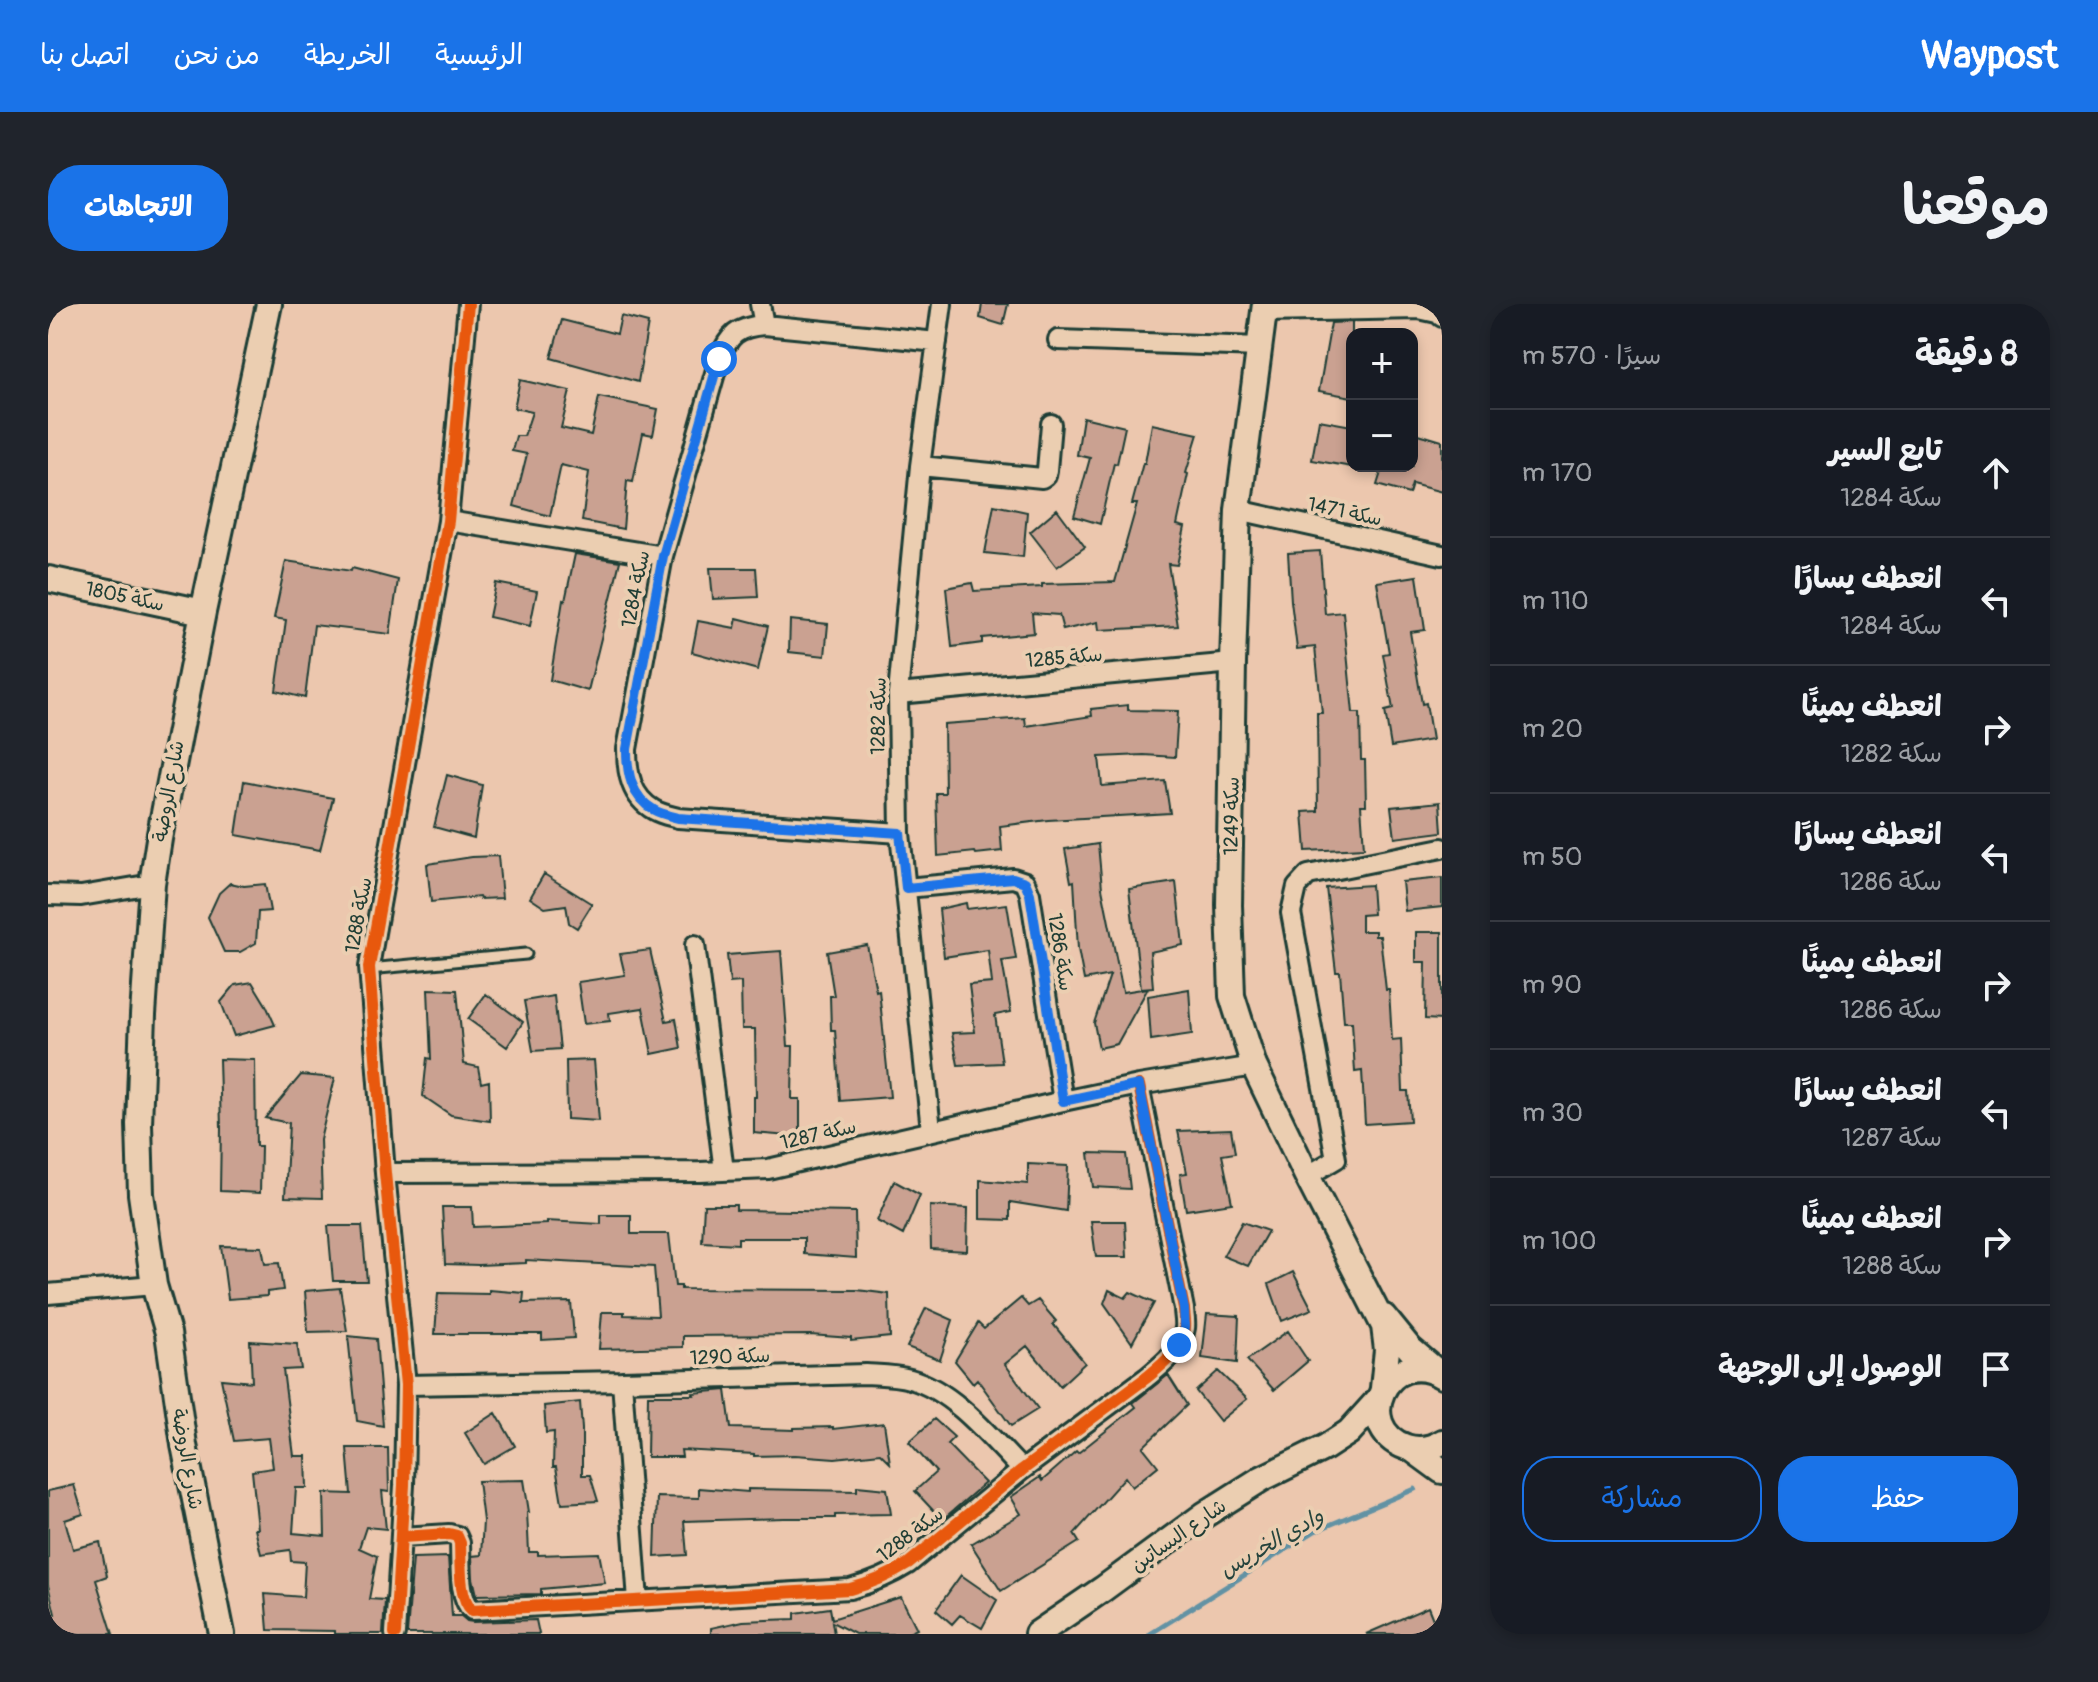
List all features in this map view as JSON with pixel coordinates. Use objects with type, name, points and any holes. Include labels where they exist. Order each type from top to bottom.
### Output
[{"type":"street","name":"شارع الروضة","points":[[222,1634],[184,1445],[168,1333],[154,1285],[141,1194],[139,1124],[152,884],[168,783],[269,304]]},
{"type":"street","name":"سكة 1288","points":[[395,1634],[402,1537],[406,1385],[369,969],[448,521],[468,304]]},
{"type":"street","points":[[760,304],[764,325]]},
{"type":"street","name":"سكة 1282","points":[[931,1130],[900,833],[898,694],[920,466],[942,304]]},
{"type":"street","points":[[1265,308],[1419,309],[1442,317]]},
{"type":"street","name":"سكة 1249","points":[[1265,308],[1238,510],[1229,905],[1232,996],[1254,1066],[1384,1326],[1387,1350],[1381,1394]]},
{"type":"street","name":"سكة 1284","points":[[900,833],[678,818],[654,810],[635,793],[627,771],[627,749],[663,556],[725,344],[738,331],[764,325],[937,342]]},
{"type":"street","points":[[1058,340],[1260,347]]},
{"type":"street","points":[[920,466],[1042,478],[1047,470],[1051,424]]},
{"type":"street","name":"سكة 1471","points":[[1238,510],[1442,555]]},
{"type":"street","points":[[448,521],[663,556]]},
{"type":"street","name":"سكة 1805","points":[[48,579],[203,612]]},
{"type":"street","name":"سكة 1285","points":[[898,694],[1233,663]]},
{"type":"street","points":[[1307,1176],[1336,1159],[1291,913],[1297,887],[1308,875],[1442,848]]},
{"type":"street","name":"سكة 1286","points":[[906,888],[1013,878],[1025,882],[1030,894],[1063,1101]]},
{"type":"street","points":[[48,895],[81,896],[152,884]]},
{"type":"street","points":[[695,945],[724,1171]]},
{"type":"street","name":"سكة 1287","points":[[385,1173],[768,1169],[1063,1101],[1254,1066]]},
{"type":"street","name":"سكة 1288","points":[[402,1537],[457,1536],[464,1598],[472,1610],[850,1589],[892,1575],[1022,1470],[1164,1363],[1179,1345],[1185,1328],[1184,1309],[1139,1085]]},
{"type":"street","name":"شارع الروضة","points":[[154,1285],[152,1318],[169,1447],[207,1634]]},
{"type":"street","points":[[48,1294],[154,1285]]},
{"type":"street","name":"سكة 1249","points":[[1370,1299],[1410,1349],[1441,1375]]},
{"type":"street","name":"شارع البساتين","points":[[1037,1634],[1204,1515],[1261,1479],[1349,1432],[1391,1378],[1415,1368],[1428,1369],[1441,1375]]},
{"type":"street","name":"سكة 1290","points":[[406,1385],[866,1374],[912,1380],[949,1398],[1022,1470]]},
{"type":"street","points":[[622,1381],[638,1601]]},
{"type":"street","points":[[1381,1394],[1378,1413],[1381,1426],[1389,1437],[1442,1471]]},
{"type":"street","name":"شارع البساتين","points":[[1326,1447],[1356,1440],[1406,1447]]},
{"type":"street","points":[[1406,1447],[1426,1449],[1442,1442]]},
{"type":"lane","points":[[369,969],[526,954]]},
{"type":"building","points":[[982,304],[1008,304],[1003,325],[980,318]]},
{"type":"building","points":[[621,316],[648,323],[638,382],[551,358],[562,320],[617,334]]},
{"type":"building","points":[[1352,322],[1352,328],[1346,328],[1346,396],[1319,391],[1331,323]]},
{"type":"building","points":[[520,380],[570,391],[561,428],[591,435],[599,397],[658,409],[653,435],[643,433],[633,482],[627,481],[623,529],[582,521],[589,472],[561,465],[550,516],[514,506],[527,454],[512,451],[516,436],[524,436],[532,412],[514,408]]},
{"type":"building","points":[[1083,417],[1125,427],[1100,524],[1074,516],[1090,458],[1077,455]]},
{"type":"building","points":[[1319,420],[1346,425],[1346,466],[1312,460]]},
{"type":"building","points":[[1152,424],[1198,434],[1186,473],[1177,525],[1185,527],[1177,565],[1168,564],[1178,626],[1099,630],[1098,622],[1063,630],[1059,615],[1032,613],[1034,633],[982,638],[982,643],[952,647],[946,588],[972,583],[974,591],[1042,587],[1042,584],[1115,582],[1137,504],[1132,504],[1145,463]]},
{"type":"building","points":[[1418,434],[1442,441],[1442,492],[1412,484],[1409,494],[1377,485],[1381,472],[1418,472]]},
{"type":"building","points":[[994,505],[1027,512],[1023,557],[985,553]]},
{"type":"building","points":[[1057,509],[1085,547],[1057,567],[1030,532]]},
{"type":"building","points":[[1320,551],[1325,614],[1343,612],[1353,713],[1360,713],[1361,760],[1365,760],[1366,805],[1361,805],[1364,848],[1306,851],[1303,812],[1318,811],[1317,713],[1322,713],[1315,647],[1297,649],[1288,553]]},
{"type":"building","points":[[575,554],[620,561],[588,691],[550,680],[563,600]]},
{"type":"building","points":[[286,561],[351,571],[352,568],[398,580],[390,634],[314,625],[305,698],[276,691],[286,620],[274,618]]},
{"type":"building","points":[[710,568],[756,568],[758,597],[713,599]]},
{"type":"building","points":[[1417,576],[1425,630],[1410,632],[1422,704],[1426,703],[1432,740],[1391,747],[1385,711],[1393,709],[1383,654],[1389,653],[1377,582]]},
{"type":"building","points":[[496,583],[537,591],[530,626],[489,617]]},
{"type":"building","points":[[737,618],[768,626],[758,670],[692,652],[698,621],[735,628]]},
{"type":"building","points":[[790,620],[828,624],[825,656],[789,652]]},
{"type":"building","points":[[1128,705],[1128,710],[1178,711],[1175,757],[1099,757],[1102,786],[1165,781],[1170,813],[1000,826],[1002,851],[938,856],[936,793],[945,793],[944,724],[1025,718],[1026,726],[1092,716],[1091,709]]},
{"type":"building","points":[[447,775],[482,785],[474,838],[434,827]]},
{"type":"building","points":[[244,781],[333,798],[320,850],[236,835]]},
{"type":"building","points":[[1440,802],[1442,832],[1395,838],[1391,807]]},
{"type":"building","points":[[1098,844],[1102,888],[1123,992],[1148,988],[1117,1044],[1099,1048],[1094,1023],[1110,975],[1084,980],[1078,949],[1074,881],[1071,882],[1065,849]]},
{"type":"building","points":[[498,856],[502,898],[431,902],[427,864]]},
{"type":"building","points":[[544,874],[592,904],[577,928],[569,923],[566,905],[545,908],[530,898]]},
{"type":"building","points":[[1442,878],[1442,907],[1405,911],[1402,882]]},
{"type":"building","points":[[1176,882],[1183,945],[1150,952],[1153,987],[1141,988],[1129,889]]},
{"type":"building","points":[[230,883],[244,886],[265,884],[270,911],[258,912],[256,943],[240,952],[224,952],[208,917],[219,893]]},
{"type":"building","points":[[1371,885],[1373,914],[1361,915],[1361,931],[1375,931],[1375,936],[1380,936],[1386,990],[1389,990],[1392,1040],[1401,1039],[1403,1091],[1408,1091],[1410,1121],[1365,1124],[1362,1071],[1355,1072],[1352,1022],[1344,1022],[1340,972],[1336,972],[1326,888]]},
{"type":"building","points":[[966,903],[967,909],[1007,904],[1016,959],[1002,961],[1011,1012],[995,1015],[1002,1063],[958,1065],[952,1033],[975,1032],[969,985],[992,983],[988,950],[944,957],[939,909]]},
{"type":"building","points":[[1416,932],[1442,932],[1442,1020],[1425,1019],[1426,962],[1416,962]]},
{"type":"building","points":[[867,945],[876,991],[879,990],[890,1097],[840,1101],[835,1030],[831,1030],[830,996],[834,996],[827,952]]},
{"type":"building","points":[[650,950],[666,1021],[676,1019],[681,1048],[652,1054],[643,1008],[609,1013],[610,1021],[584,1024],[578,982],[625,975],[620,954]]},
{"type":"building","points":[[781,951],[788,1046],[793,1046],[792,1099],[800,1099],[800,1137],[754,1133],[755,1029],[742,1029],[741,982],[730,983],[727,955]]},
{"type":"building","points":[[252,982],[275,1025],[234,1036],[221,1002],[235,985]]},
{"type":"building","points":[[428,989],[457,990],[464,1064],[478,1067],[481,1083],[489,1081],[490,1121],[451,1115],[423,1096],[427,1058],[431,1059]]},
{"type":"building","points":[[1189,989],[1192,1034],[1151,1040],[1148,996]]},
{"type":"building","points":[[486,994],[523,1022],[507,1047],[468,1019]]},
{"type":"building","points":[[554,996],[560,1049],[533,1051],[524,1001]]},
{"type":"building","points":[[219,1059],[255,1060],[256,1146],[261,1146],[260,1193],[220,1191]]},
{"type":"building","points":[[594,1060],[599,1121],[567,1119],[566,1061]]},
{"type":"building","points":[[301,1075],[335,1078],[320,1140],[322,1198],[285,1197],[289,1123],[265,1118]]},
{"type":"building","points":[[1231,1129],[1235,1153],[1222,1155],[1232,1203],[1186,1210],[1180,1174],[1187,1173],[1178,1131]]},
{"type":"building","points":[[1089,1153],[1126,1154],[1130,1189],[1093,1187]]},
{"type":"building","points":[[1028,1164],[1068,1166],[1066,1211],[1010,1202],[1010,1220],[980,1219],[980,1180],[1028,1184]]},
{"type":"building","points":[[894,1181],[920,1195],[903,1235],[877,1221]]},
{"type":"building","points":[[704,1205],[736,1205],[736,1210],[855,1212],[856,1258],[804,1254],[804,1238],[738,1238],[738,1244],[702,1242]]},
{"type":"building","points":[[930,1206],[968,1208],[967,1251],[931,1249]]},
{"type":"building","points":[[442,1207],[472,1207],[473,1227],[547,1224],[547,1221],[601,1224],[601,1215],[631,1215],[631,1234],[669,1234],[675,1286],[681,1286],[681,1289],[857,1290],[889,1294],[890,1337],[851,1341],[851,1338],[810,1335],[683,1336],[683,1347],[599,1349],[602,1312],[658,1316],[654,1267],[526,1260],[526,1263],[445,1264]]},
{"type":"building","points":[[1091,1221],[1125,1221],[1127,1257],[1096,1257]]},
{"type":"building","points":[[1242,1222],[1268,1231],[1248,1266],[1223,1256]]},
{"type":"building","points":[[328,1226],[362,1226],[367,1281],[333,1281]]},
{"type":"building","points":[[221,1246],[262,1247],[265,1264],[279,1263],[283,1290],[267,1292],[267,1296],[228,1299]]},
{"type":"building","points":[[1293,1272],[1312,1309],[1282,1321],[1269,1284]]},
{"type":"building","points":[[340,1288],[347,1331],[308,1332],[305,1291]]},
{"type":"building","points":[[489,1290],[524,1293],[523,1303],[571,1302],[574,1338],[542,1340],[542,1334],[435,1334],[438,1293],[489,1294]]},
{"type":"building","points":[[1109,1290],[1125,1298],[1130,1292],[1154,1303],[1132,1343],[1104,1303]]},
{"type":"building","points":[[1021,1298],[1028,1306],[1038,1300],[1085,1363],[1060,1386],[1027,1346],[1005,1364],[1038,1409],[1011,1426],[977,1379],[973,1383],[955,1361],[978,1323],[984,1329]]},
{"type":"building","points":[[926,1308],[953,1320],[940,1360],[907,1347]]},
{"type":"building","points":[[1207,1314],[1239,1316],[1237,1363],[1202,1358]]},
{"type":"building","points":[[1288,1331],[1308,1361],[1274,1390],[1247,1360]]},
{"type":"building","points":[[348,1336],[376,1339],[383,1426],[357,1421]]},
{"type":"building","points":[[250,1341],[297,1344],[301,1369],[283,1370],[294,1456],[306,1456],[307,1488],[296,1488],[293,1533],[325,1536],[324,1493],[351,1494],[347,1448],[388,1448],[389,1492],[382,1491],[386,1529],[366,1527],[359,1548],[377,1556],[369,1599],[385,1600],[383,1634],[268,1630],[265,1594],[303,1597],[305,1562],[291,1561],[290,1550],[261,1554],[255,1529],[258,1529],[252,1471],[273,1468],[269,1438],[234,1441],[221,1379],[252,1382]]},
{"type":"building","points":[[1218,1371],[1247,1399],[1220,1421],[1196,1391]]},
{"type":"building","points":[[1168,1375],[1187,1405],[1143,1447],[1158,1466],[1132,1487],[1125,1477],[1074,1534],[1079,1542],[1001,1591],[971,1544],[1021,1514],[1011,1497],[1040,1477],[1042,1481],[1076,1451],[1078,1453],[1136,1407],[1133,1403]]},
{"type":"building","points":[[726,1390],[731,1428],[833,1429],[884,1423],[890,1463],[880,1453],[835,1458],[681,1450],[682,1457],[647,1457],[648,1395],[694,1395]]},
{"type":"building","points":[[580,1402],[582,1475],[590,1475],[598,1501],[562,1503],[556,1467],[553,1467],[554,1432],[546,1433],[544,1406]]},
{"type":"building","points":[[496,1413],[515,1446],[484,1464],[465,1433]]},
{"type":"building","points":[[934,1419],[954,1437],[947,1444],[985,1483],[942,1520],[915,1491],[936,1472],[909,1442]]},
{"type":"building","points":[[524,1480],[529,1512],[529,1552],[538,1552],[538,1555],[599,1553],[605,1583],[541,1589],[541,1594],[477,1595],[472,1556],[481,1555],[483,1521],[478,1481]]},
{"type":"building","points":[[74,1485],[83,1514],[65,1520],[73,1549],[100,1542],[107,1576],[96,1580],[113,1634],[52,1634],[48,1615],[55,1614],[48,1585],[48,1491]]},
{"type":"building","points":[[857,1486],[887,1489],[891,1514],[684,1521],[687,1555],[655,1557],[657,1497],[699,1498],[699,1488],[748,1492],[748,1489],[857,1491]]},
{"type":"building","points":[[448,1557],[452,1616],[461,1616],[473,1622],[536,1620],[539,1634],[407,1634],[413,1558]]},
{"type":"building","points":[[961,1575],[997,1600],[982,1628],[960,1615],[952,1624],[936,1610]]},
{"type":"building","points":[[901,1597],[917,1629],[907,1634],[855,1634],[832,1622],[834,1634],[711,1634],[711,1628],[743,1621],[795,1619],[795,1613],[830,1608],[832,1619]]},
{"type":"building","points":[[1428,1607],[1439,1634],[1366,1634]]},
{"type":"waterway","name":"وادي الخريس","points":[[1150,1634],[1315,1531],[1415,1489]]},
{"type":"cycle path","points":[[395,1634],[404,1485],[406,1385],[369,967],[448,521],[468,304]]},
{"type":"cycle path","points":[[402,1537],[457,1536],[462,1589],[472,1610],[850,1589],[880,1579],[908,1564],[1022,1470],[1152,1373],[1180,1343],[1185,1328],[1184,1309],[1139,1085]]},
{"type":"route","points":[[719,359],[663,556],[627,749],[627,771],[635,793],[654,810],[678,818],[900,833],[906,888],[1013,878],[1025,882],[1030,894],[1063,1101],[1139,1085],[1184,1309],[1185,1328],[1179,1345]]}]
